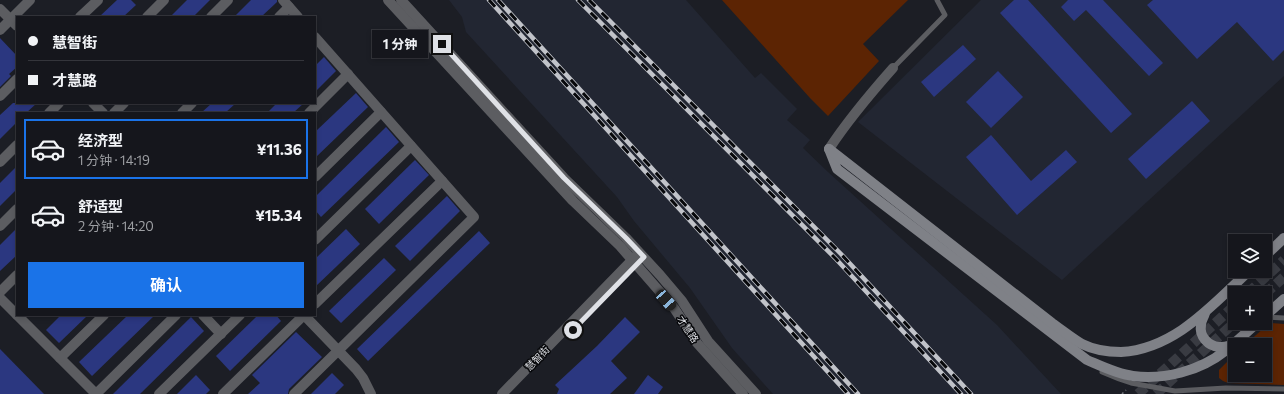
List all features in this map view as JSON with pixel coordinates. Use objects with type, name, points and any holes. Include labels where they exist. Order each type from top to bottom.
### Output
[{"type":"main road","points":[[829,149],[1052,323],[1083,344],[1097,349],[1115,352],[1131,351],[1146,347],[1177,334],[1194,322],[1241,278]]},
{"type":"main road","points":[[829,149],[837,169],[1087,360],[1132,376],[1158,376],[1186,371],[1206,363],[1228,349]]},
{"type":"main road","points":[[1272,249],[1284,238]]},
{"type":"main road","points":[[1272,310],[1284,299]]},
{"type":"main road","points":[[1207,310],[1200,325],[1201,333],[1206,342],[1213,346],[1228,346]]},
{"type":"main road","points":[[1240,338],[1249,330]]},
{"type":"street","points":[[19,16],[30,0]]},
{"type":"street","points":[[81,16],[98,0]]},
{"type":"street","points":[[148,16],[164,0]]},
{"type":"street","points":[[212,16],[228,0]]},
{"type":"street","name":"才慧路","points":[[388,0],[573,201],[620,246],[638,259],[698,343],[743,394]]},
{"type":"street","name":"才慧路","points":[[401,0],[638,259],[682,301],[708,341],[756,394]]},
{"type":"street","points":[[280,16],[286,4],[297,16]]},
{"type":"street","points":[[0,9],[14,23],[0,30]]},
{"type":"street","points":[[294,394],[474,217],[316,38]]},
{"type":"street","points":[[829,149],[864,101],[893,68]]},
{"type":"street","points":[[310,112],[348,74]]},
{"type":"street","points":[[0,96],[16,81]]},
{"type":"street","points":[[50,112],[59,104]]},
{"type":"street","points":[[94,104],[102,112]]},
{"type":"street","points":[[115,112],[123,104]]},
{"type":"street","points":[[183,112],[191,104]]},
{"type":"street","points":[[316,176],[381,112]]},
{"type":"street","points":[[0,162],[16,146]]},
{"type":"street","points":[[317,234],[411,146]]},
{"type":"street","points":[[316,303],[442,181]]},
{"type":"street","points":[[0,226],[16,210]]},
{"type":"street","name":"慧智街","points":[[502,394],[638,259]]},
{"type":"street","name":"慧智街","points":[[511,394],[638,259]]},
{"type":"street","points":[[0,292],[16,276]]},
{"type":"street","points":[[0,298],[16,314]]},
{"type":"street","points":[[18,316],[96,394],[175,316]]},
{"type":"street","points":[[60,358],[103,316]]},
{"type":"street","points":[[204,316],[221,334]]},
{"type":"street","points":[[159,394],[239,316]]},
{"type":"street","points":[[223,394],[303,316]]},
{"type":"street","points":[[305,316],[356,369],[369,388],[371,394]]},
{"type":"lane","points":[[893,68],[946,14],[937,0]]},
{"type":"lane","points":[[1272,317],[1284,318]]},
{"type":"lane","points":[[1087,360],[1103,372],[1119,379],[1142,386],[1175,391],[1226,388],[1284,389]]},
{"type":"path","points":[[1122,394],[1127,389]]},
{"type":"shaded area","points":[[449,0],[686,0],[755,78],[761,73],[797,109],[787,120],[810,140],[803,148],[997,325],[1061,394],[773,394],[732,348],[690,288],[634,221],[617,197],[466,32],[462,17]]},
{"type":"shaded area","points":[[722,0],[908,0],[863,44],[879,61],[828,116]]},
{"type":"shaded area","points":[[981,0],[1284,0],[1284,76],[1062,280],[858,122]]},
{"type":"shaded area","points":[[1272,323],[1284,324],[1284,385],[1228,383],[1219,378],[1219,370],[1228,361],[1228,382],[1272,382],[1272,338],[1253,338],[1262,330],[1272,330]]},
{"type":"building","points":[[117,0],[131,0],[136,5],[124,16],[100,16]]},
{"type":"building","points":[[187,0],[210,0],[194,16],[171,16]]},
{"type":"building","points":[[251,0],[277,0],[277,2],[262,16],[235,16]]},
{"type":"building","points":[[1014,0],[1028,0],[1132,114],[1111,133],[1000,13]]},
{"type":"building","points":[[1068,0],[1103,0],[1163,63],[1149,76],[1086,10],[1074,21],[1061,7]]},
{"type":"building","points":[[1153,0],[1284,0],[1284,50],[1273,61],[1237,22],[1197,59],[1147,5]]},
{"type":"building","points":[[0,38],[16,55],[16,68],[9,74],[11,76],[0,87]]},
{"type":"building","points":[[963,45],[976,59],[934,97],[921,82]]},
{"type":"building","points":[[324,57],[336,71],[316,91],[316,65]]},
{"type":"building","points":[[998,71],[1023,97],[991,128],[966,102]]},
{"type":"building","points":[[356,93],[368,107],[316,157],[316,131]]},
{"type":"building","points":[[1192,101],[1210,121],[1146,179],[1128,159]]},
{"type":"building","points":[[13,103],[36,104],[27,112],[16,112],[16,123],[0,139],[0,115]]},
{"type":"building","points":[[211,104],[235,104],[226,112],[202,112]]},
{"type":"building","points":[[276,104],[303,104],[294,112],[268,112]]},
{"type":"building","points":[[386,127],[399,142],[321,217],[316,211],[316,196]]},
{"type":"building","points":[[991,135],[1031,181],[1066,150],[1077,162],[1017,215],[966,157]]},
{"type":"building","points":[[415,160],[429,175],[379,224],[365,209]]},
{"type":"building","points":[[16,167],[16,190],[0,206],[0,183]]},
{"type":"building","points":[[447,196],[460,211],[410,261],[395,246]]},
{"type":"building","points":[[16,229],[16,256],[0,271],[0,245]]},
{"type":"building","points":[[346,229],[360,244],[316,286],[316,258]]},
{"type":"building","points":[[479,231],[490,243],[368,361],[357,349]]},
{"type":"building","points":[[384,258],[396,270],[341,323],[329,311]]},
{"type":"building","points":[[60,316],[87,316],[59,343],[46,330]]},
{"type":"building","points":[[127,316],[154,316],[92,376],[79,362]]},
{"type":"building","points":[[257,316],[277,316],[281,321],[230,371],[216,356]]},
{"type":"building","points":[[191,317],[204,331],[140,394],[113,394]]},
{"type":"building","points":[[625,317],[640,332],[611,361],[627,378],[610,394],[557,394],[559,389],[555,385],[597,346]]},
{"type":"building","points":[[296,332],[322,357],[289,389],[288,394],[248,394],[260,383],[252,375]]},
{"type":"building","points":[[0,349],[44,394],[0,394]]},
{"type":"building","points":[[332,373],[344,385],[335,394],[311,394]]},
{"type":"building","points":[[196,375],[210,390],[206,394],[177,394]]},
{"type":"building","points":[[648,375],[663,387],[658,394],[634,394]]},
{"type":"tunnel","points":[[1256,286],[1284,260]]},
{"type":"tunnel","points":[[1272,288],[1284,277]]},
{"type":"tunnel","points":[[1138,394],[1228,311]]},
{"type":"tunnel","points":[[1156,394],[1228,328]]},
{"type":"railway","points":[[489,0],[848,394]]},
{"type":"railway","points":[[498,0],[858,394]]},
{"type":"railway","points":[[578,0],[836,259],[961,394]]},
{"type":"railway","points":[[589,0],[841,254],[971,394]]},
{"type":"route","points":[[442,44],[580,195],[644,257],[573,330]]}]
